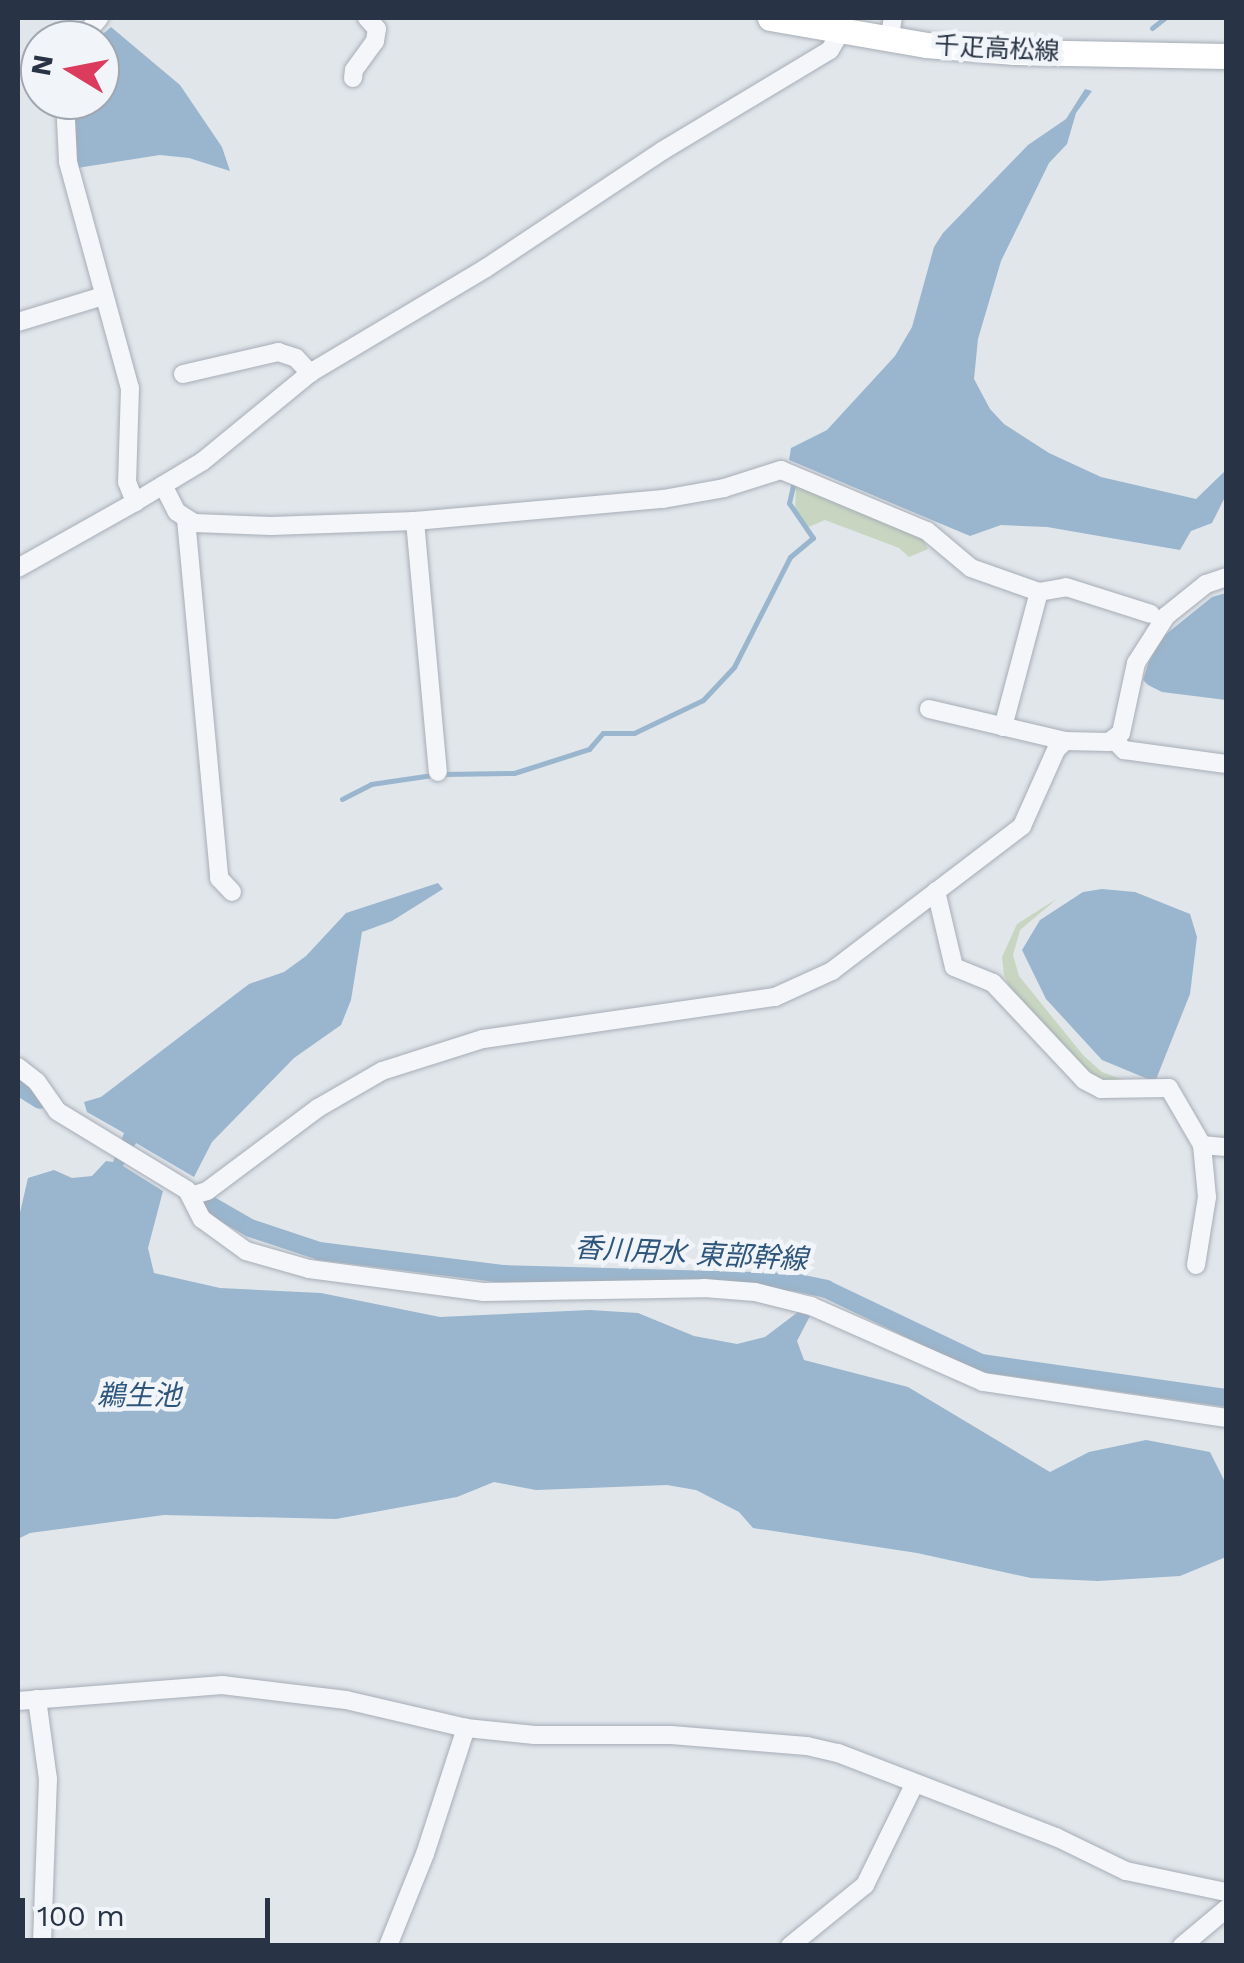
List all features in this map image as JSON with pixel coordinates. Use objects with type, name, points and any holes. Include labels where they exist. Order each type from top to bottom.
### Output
[{"type":"main road","name":"千疋高松線","points":[[770,18],[840,33],[892,29],[1015,52],[1226,56]]},
{"type":"street","points":[[353,78],[354,70],[376,41],[376,29],[366,18]]},
{"type":"street","points":[[18,568],[203,461],[310,373],[486,268],[662,151],[830,50],[840,33]]},
{"type":"street","points":[[67,120],[68,162],[130,388],[127,482],[134,502]]},
{"type":"street","points":[[18,322],[104,296]]},
{"type":"street","points":[[183,374],[278,352],[296,358],[310,373]]},
{"type":"street","points":[[163,484],[176,512],[186,519],[271,526],[415,521],[664,499],[724,488],[781,470],[926,531],[970,568],[1039,592],[1066,587],[1151,614]]},
{"type":"street","points":[[186,519],[218,878],[232,892]]},
{"type":"street","points":[[415,521],[438,772]]},
{"type":"street","points":[[1132,683],[1131,658],[1151,614],[1226,577]]},
{"type":"street","points":[[929,709],[1065,741],[1113,739],[1121,733],[1136,664],[1166,616],[1206,584]]},
{"type":"street","points":[[1003,727],[1039,592]]},
{"type":"street","points":[[1113,739],[1124,750],[1226,764]]},
{"type":"street","points":[[191,1192],[207,1190],[318,1108],[382,1071],[483,1040],[774,997],[832,971],[1022,826],[1056,750],[1065,741]]},
{"type":"street","points":[[936,892],[954,967],[993,982],[1084,1080],[1101,1089],[1168,1088],[1202,1146],[1207,1197],[1196,1265]]},
{"type":"street","points":[[18,1068],[37,1082],[57,1111],[191,1192],[202,1219],[246,1251],[309,1269],[484,1292],[704,1288],[756,1292],[810,1306],[983,1382],[1226,1418]]},
{"type":"street","points":[[1202,1146],[1226,1147]]},
{"type":"street","points":[[42,1946],[48,1779],[27,1700],[222,1685],[346,1700],[466,1728],[535,1735],[671,1735],[838,1752],[914,1785],[1056,1837],[1126,1872],[1226,1892]]},
{"type":"street","points":[[388,1946],[425,1854],[466,1728]]},
{"type":"street","points":[[790,1946],[865,1886],[914,1785]]},
{"type":"street","points":[[1182,1946],[1226,1908]]},
{"type":"green space","points":[[796,485],[922,538],[928,549],[909,557],[899,548],[825,520],[809,527],[795,511]]},
{"type":"green space","points":[[1058,898],[1020,930],[1013,955],[1019,976],[1083,1055],[1102,1072],[1135,1084],[1114,1084],[1090,1075],[1017,1002],[1004,975],[1002,957],[1017,924]]},
{"type":"water","points":[[120,35],[180,85],[222,147],[230,171],[189,158],[160,155],[77,168],[73,120],[120,120]]},
{"type":"water","points":[[1085,89],[1092,91],[1076,113],[1067,144],[1049,163],[1001,261],[978,339],[974,379],[990,409],[1004,424],[1049,453],[1101,477],[1196,499],[1226,470],[1226,495],[1212,523],[1191,531],[1180,550],[1047,527],[1001,525],[970,536],[789,460],[791,448],[827,430],[895,356],[912,327],[934,247],[943,233],[1028,145],[1066,119]]},
{"type":"water","points":[[1226,593],[1226,700],[1162,692],[1148,685],[1143,680],[1149,661],[1165,635],[1212,597]]},
{"type":"water","name":"鵜生池","points":[[438,883],[443,889],[392,921],[362,932],[351,1000],[341,1025],[294,1058],[212,1142],[194,1177],[136,1143],[123,1166],[163,1191],[148,1248],[154,1273],[220,1288],[321,1293],[440,1317],[590,1310],[638,1313],[694,1336],[737,1344],[765,1337],[798,1312],[810,1316],[797,1341],[804,1360],[908,1387],[1050,1472],[1089,1452],[1146,1440],[1210,1452],[1226,1484],[1226,1557],[1180,1576],[1098,1581],[1031,1578],[917,1553],[753,1528],[739,1512],[696,1490],[667,1485],[536,1490],[494,1482],[457,1497],[336,1519],[164,1515],[30,1533],[18,1539],[18,1221],[28,1178],[54,1170],[72,1178],[92,1176],[106,1161],[113,1162],[124,1133],[87,1112],[84,1102],[101,1097],[249,984],[284,972],[306,956],[346,913]]},
{"type":"water","points":[[1083,892],[1135,892],[1190,914],[1197,937],[1190,994],[1155,1082],[1102,1060],[1046,999],[1022,950],[1040,920]]},
{"type":"waterway","points":[[1152,28],[1165,18]]},
{"type":"waterway","points":[[443,774],[514,773],[589,749],[603,733],[634,733],[703,700],[734,667],[790,557],[813,538],[789,503],[794,481]]},
{"type":"waterway","points":[[342,799],[371,784],[432,775]]},
{"type":"waterway","name":"香川用水 東部幹線","points":[[18,1086],[40,1100]]},
{"type":"waterway","name":"香川用水 東部幹線","points":[[205,1202],[250,1228],[319,1251],[503,1274],[794,1282],[826,1289],[981,1363],[1226,1398]]}]
